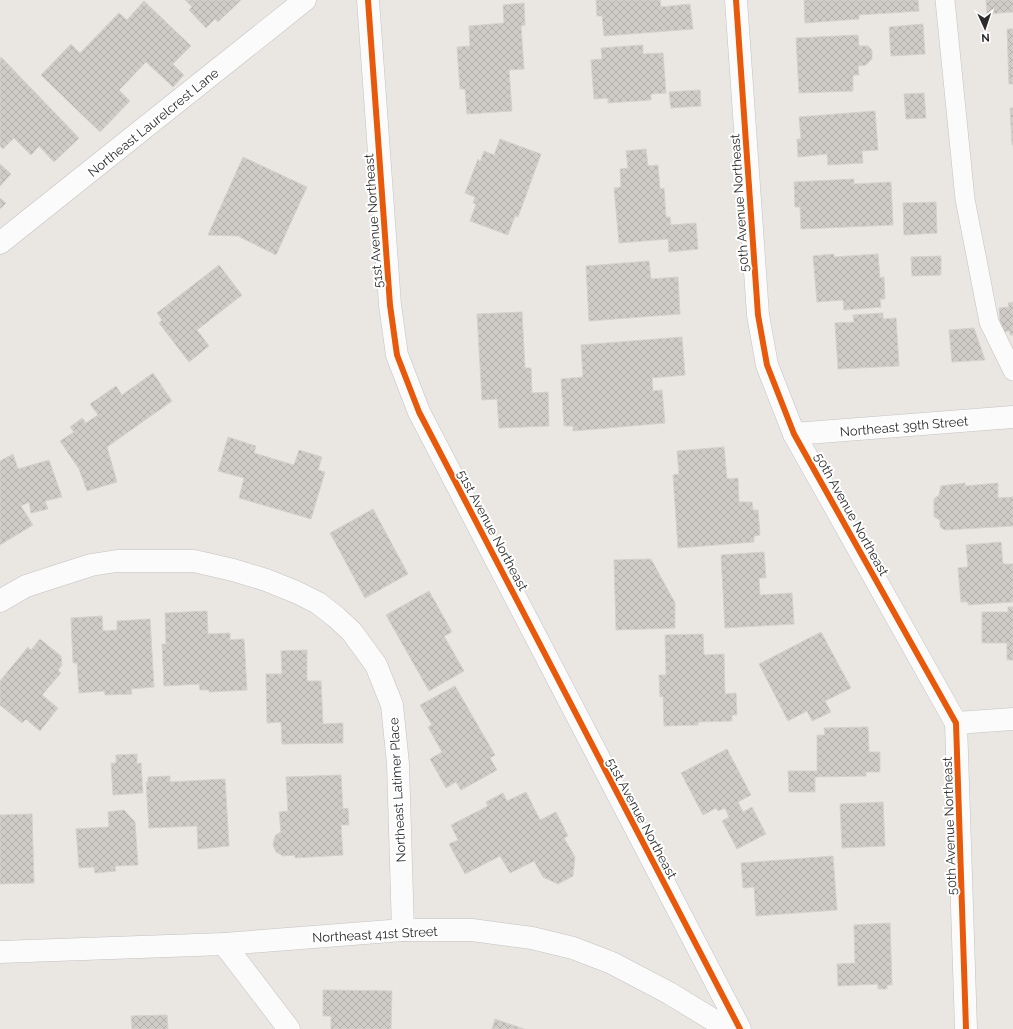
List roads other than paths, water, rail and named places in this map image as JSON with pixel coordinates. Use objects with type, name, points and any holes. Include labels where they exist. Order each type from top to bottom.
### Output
[{"type":"street","name":"Northeast Laurelcrest Lane","points":[[0,243],[305,0]]},
{"type":"street","name":"51st Avenue Northeast","points":[[368,0],[390,305],[397,355],[419,412],[740,1029]]},
{"type":"street","name":"50th Avenue Northeast","points":[[736,0],[758,315],[767,365],[794,434],[956,723],[966,1029]]},
{"type":"street","name":"Northeast 39th Street","points":[[794,434],[1013,417]]},
{"type":"street","name":"Northeast Latimer Place","points":[[0,601],[26,586],[91,565],[117,561],[194,561],[233,570],[266,580],[318,603],[336,617],[352,632],[376,666],[392,705],[398,764],[403,930]]},
{"type":"street","points":[[956,723],[1013,720]]},
{"type":"street","name":"Northeast 41st Street","points":[[0,952],[224,944],[403,930],[472,930],[532,938],[573,948],[618,966],[669,993],[728,1029]]},
{"type":"street","points":[[224,944],[289,1029]]},
{"type":"lane","points":[[945,0],[965,200],[988,322],[1013,371]]}]
